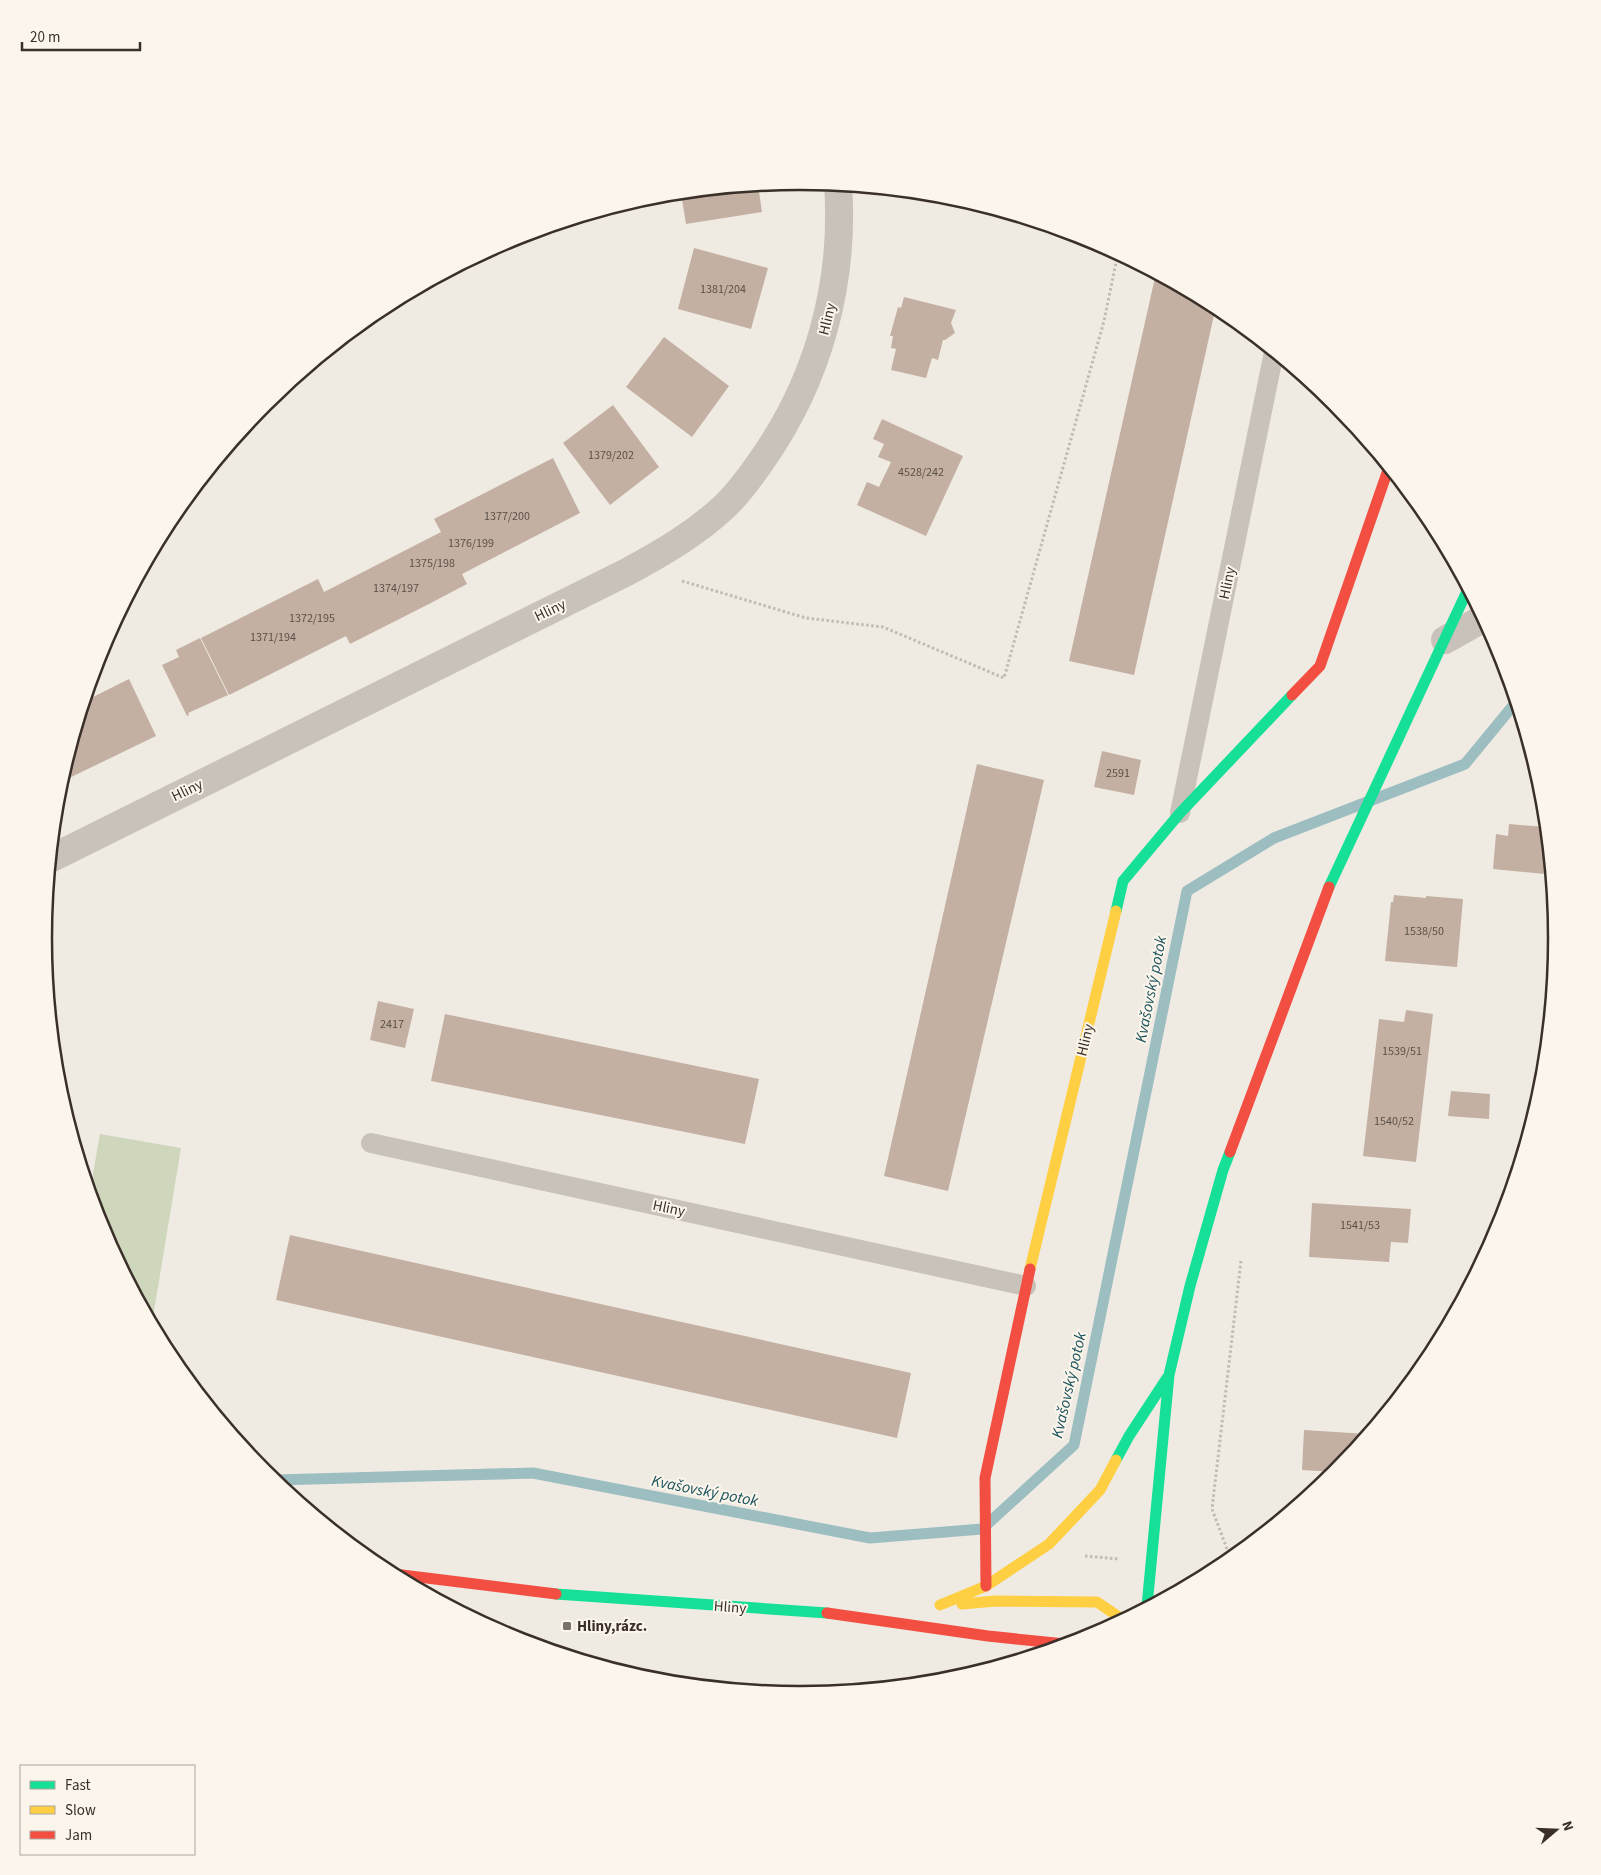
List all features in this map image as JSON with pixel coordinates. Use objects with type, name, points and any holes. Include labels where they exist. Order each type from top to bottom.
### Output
[{"type":"street","name":"Hliny","points":[[57,855],[627,572],[673,546],[702,526],[726,505],[750,478],[777,439],[812,369],[824,332],[833,294],[839,252],[838,191]]},
{"type":"street","name":"Hliny","points":[[986,1586],[985,1478],[1026,1286],[1124,881],[1180,813],[1320,666],[1387,473]]},
{"type":"street","points":[[1148,1599],[1169,1375],[1190,1286],[1223,1170],[1334,874],[1465,596]]},
{"type":"street","points":[[1445,640],[1478,621]]},
{"type":"street","points":[[1116,1615],[1097,1602],[996,1601],[935,1606],[986,1586],[1048,1544],[1100,1490],[1129,1436],[1169,1375]]},
{"type":"street","name":"Hliny","points":[[412,1576],[557,1594],[839,1614],[988,1636],[1050,1642]]},
{"type":"street","points":[[839,1614],[885,1610]]},
{"type":"lane","name":"Hliny","points":[[1180,813],[1273,358]]},
{"type":"lane","name":"Hliny","points":[[371,1143],[1026,1286]]},
{"type":"path","points":[[679,580],[806,618],[883,627],[1004,678],[1104,321],[1117,260]]},
{"type":"path","points":[[1228,1551],[1212,1508],[1241,1260]]},
{"type":"path","points":[[1084,1556],[1119,1559]]},
{"type":"green space","points":[[100,1134],[181,1148],[154,1313],[109,1224],[92,1179]]},
{"type":"building","points":[[759,191],[762,212],[686,224],[682,199]]},
{"type":"building","points":[[694,248],[768,268],[751,329],[678,309]]},
{"type":"building","points":[[1155,280],[1214,315],[1134,675],[1069,661]]},
{"type":"building","points":[[904,297],[956,310],[951,323],[955,333],[943,340],[938,360],[932,358],[926,378],[891,370],[896,349],[891,348],[893,336],[890,336],[898,307],[901,308]]},
{"type":"building","points":[[664,337],[729,386],[692,437],[626,387]]},
{"type":"building","points":[[613,405],[659,467],[610,505],[563,443]]},
{"type":"building","points":[[882,419],[963,456],[926,536],[857,505],[867,482],[879,487],[891,462],[878,457],[884,444],[873,439]]},
{"type":"building","points":[[553,458],[580,513],[462,574],[467,584],[429,604],[350,644],[346,636],[229,695],[201,638],[318,579],[324,592],[441,532],[434,519]]},
{"type":"building","points":[[200,638],[228,695],[188,713],[189,715],[187,716],[162,665],[179,657],[176,650]]},
{"type":"building","points":[[129,679],[156,736],[70,777],[78,744],[92,698]]},
{"type":"building","points":[[1102,751],[1141,760],[1134,795],[1094,787]]},
{"type":"building","points":[[977,764],[1044,780],[948,1191],[884,1176]]},
{"type":"building","points":[[1509,824],[1540,826],[1545,874],[1493,869],[1496,834],[1508,836]]},
{"type":"building","points":[[1394,895],[1463,899],[1457,967],[1385,961],[1391,902],[1393,902]]},
{"type":"building","points":[[378,1001],[414,1009],[405,1048],[370,1040]]},
{"type":"building","points":[[1406,1010],[1433,1014],[1416,1162],[1363,1156],[1379,1019],[1404,1022]]},
{"type":"building","points":[[445,1014],[759,1079],[745,1144],[431,1081]]},
{"type":"building","points":[[1451,1091],[1490,1094],[1489,1119],[1448,1116]]},
{"type":"building","points":[[1312,1203],[1411,1209],[1408,1243],[1391,1242],[1389,1262],[1309,1257]]},
{"type":"building","points":[[290,1235],[911,1373],[897,1438],[276,1300]]},
{"type":"building","points":[[1304,1430],[1360,1434],[1324,1471],[1302,1470]]},
{"type":"waterway","name":"Kvašovský potok","points":[[286,1480],[533,1473],[870,1538],[982,1529],[1074,1445],[1187,891],[1274,838],[1465,764],[1512,707]]},
{"type":"traffic: fast","points":[[1329,887],[1465,596]]},
{"type":"traffic: fast","points":[[1116,911],[1123,881],[1180,813],[1292,695]]},
{"type":"traffic: fast","points":[[1148,1599],[1169,1375],[1190,1286],[1223,1170],[1230,1152]]},
{"type":"traffic: fast","points":[[1116,1460],[1129,1436],[1167,1378]]},
{"type":"traffic: fast","points":[[556,1594],[827,1613]]},
{"type":"traffic: slow","points":[[1030,1269],[1116,911]]},
{"type":"traffic: slow","points":[[940,1605],[986,1586],[1049,1544],[1100,1490],[1116,1460]]},
{"type":"traffic: slow","points":[[962,1604],[996,1601],[1097,1602],[1116,1615]]},
{"type":"traffic: jam","points":[[1292,695],[1320,666],[1387,473]]},
{"type":"traffic: jam","points":[[1230,1152],[1329,887]]},
{"type":"traffic: jam","points":[[986,1586],[985,1478],[1030,1269]]},
{"type":"traffic: jam","points":[[412,1576],[556,1594]]},
{"type":"traffic: jam","points":[[827,1613],[988,1636],[1050,1642]]},
{"type":"place","name":"Hliny,rázc.","points":[[567,1626]]}]
